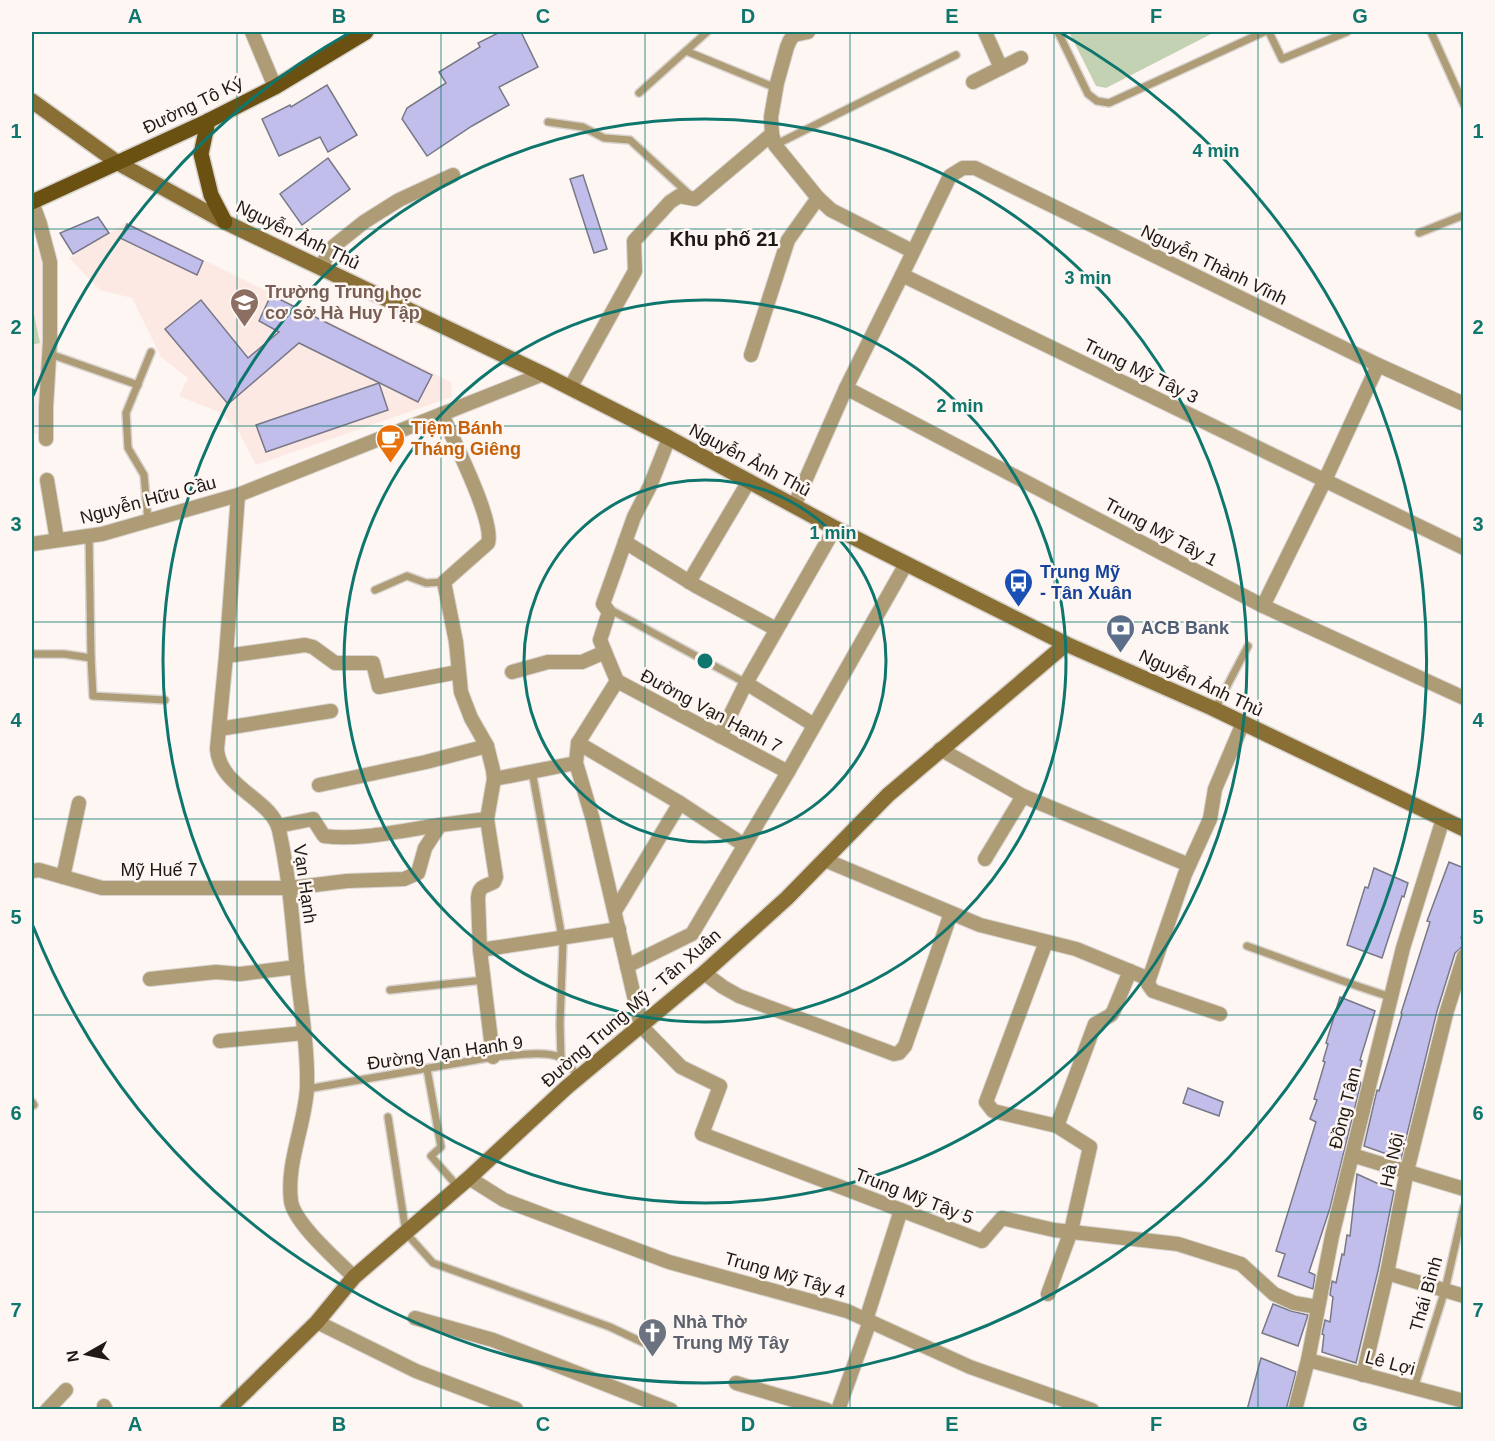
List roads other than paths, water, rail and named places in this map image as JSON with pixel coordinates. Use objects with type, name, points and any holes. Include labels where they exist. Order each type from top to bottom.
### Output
[{"type":"main road","name":"Đường Tô Ký","points":[[32,202],[208,121],[275,87],[366,32]]},
{"type":"main road","name":"Nguyễn Ảnh Thủ","points":[[32,101],[118,163],[225,222],[543,374],[669,438],[835,528],[1066,644],[1215,709],[1464,830]]},
{"type":"main road","points":[[208,121],[201,154],[211,195],[225,222]]},
{"type":"main road","name":"Đường Trung Mỹ - Tân Xuân","points":[[227,1410],[317,1322],[354,1277],[464,1183],[580,1077],[704,973],[787,898],[888,795],[1066,644]]},
{"type":"street","points":[[252,32],[275,87]]},
{"type":"street","points":[[985,32],[1001,68]]},
{"type":"street","points":[[794,506],[846,388],[912,251],[831,210],[818,198],[773,140],[771,117],[776,88],[787,47],[798,33]]},
{"type":"street","points":[[973,82],[1021,58]]},
{"type":"street","points":[[570,388],[635,270],[634,241],[670,202],[680,196],[695,199],[773,140]]},
{"type":"street","name":"Nguyễn Thành Vĩnh","points":[[912,251],[950,176],[963,168],[975,168],[1378,365],[1464,404]]},
{"type":"street","points":[[320,267],[334,246],[364,222],[399,200],[453,175]]},
{"type":"street","points":[[751,355],[788,240],[818,198]]},
{"type":"street","points":[[32,202],[50,262],[46,439]]},
{"type":"street","name":"Trung Mỹ Tây 3","points":[[902,275],[1464,548]]},
{"type":"street","points":[[1263,606],[1378,365]]},
{"type":"street","name":"Nguyễn Hữu Cầu","points":[[32,544],[90,536],[238,495],[543,374]]},
{"type":"street","name":"Trung Mỹ Tây 1","points":[[846,388],[1263,606],[1464,698]]},
{"type":"street","points":[[442,414],[488,524],[488,543],[444,582],[456,642],[459,685],[468,710],[487,746],[494,779],[487,819],[496,877],[494,882],[481,886],[478,890],[480,950],[493,1057]]},
{"type":"street","points":[[641,1026],[593,820],[576,763],[578,742],[617,681],[600,640],[609,609],[603,604],[625,542],[669,438]]},
{"type":"street","points":[[47,480],[57,540]]},
{"type":"street","points":[[689,582],[749,481]]},
{"type":"street","name":"Vạn Hạnh","points":[[238,495],[217,749],[221,766],[272,817],[278,826],[290,888],[307,1089],[292,1174],[291,1203],[305,1227],[354,1277]]},
{"type":"street","points":[[720,736],[746,683],[835,528]]},
{"type":"street","points":[[625,542],[689,582],[777,629]]},
{"type":"street","points":[[627,966],[692,934],[788,772],[906,564]]},
{"type":"street","points":[[226,656],[305,645],[313,647],[335,663],[373,663],[379,687],[458,672]]},
{"type":"street","points":[[512,672],[548,662],[582,662],[605,652]]},
{"type":"street","name":"Đường Vạn Hạnh 7","points":[[617,681],[788,772]]},
{"type":"street","points":[[746,683],[814,725]]},
{"type":"street","points":[[219,729],[331,711]]},
{"type":"street","points":[[1220,1014],[1153,992],[1148,984],[1189,865],[1208,825],[1212,812],[1213,794],[1243,723]]},
{"type":"street","points":[[578,742],[680,803],[744,845]]},
{"type":"street","points":[[319,785],[487,746]]},
{"type":"street","points":[[940,749],[1023,796],[1189,865]]},
{"type":"street","points":[[494,779],[576,763]]},
{"type":"street","points":[[985,859],[1023,796]]},
{"type":"street","points":[[63,878],[79,803]]},
{"type":"street","points":[[615,911],[680,803]]},
{"type":"street","points":[[278,826],[313,819],[324,836],[335,837],[487,819]]},
{"type":"street","name":"Đồng Tâm","points":[[1296,1410],[1317,1307],[1390,997],[1443,819]]},
{"type":"street","name":"Mỹ Huế 7","points":[[32,871],[39,870],[102,888],[290,888],[347,881],[404,879],[418,873],[425,849],[440,825]]},
{"type":"street","points":[[825,860],[980,925],[1076,950],[1149,979]]},
{"type":"street","points":[[704,973],[739,996],[894,1054],[899,1053],[905,1046],[951,913]]},
{"type":"street","points":[[480,950],[619,929]]},
{"type":"street","points":[[1046,942],[986,1102],[993,1111],[1057,1126],[1090,1147],[1071,1232],[1048,1294]]},
{"type":"street","name":"Hà Nội","points":[[1363,1374],[1387,1274],[1407,1172],[1446,1014],[1464,956]]},
{"type":"street","points":[[150,979],[203,972],[240,974],[297,967]]},
{"type":"street","points":[[1057,1126],[1095,1024],[1111,1015],[1130,971]]},
{"type":"street","name":"Trung Mỹ Tây 5","points":[[641,1026],[681,1067],[720,1086],[702,1134],[982,1241],[1002,1218],[1054,1230],[1178,1244],[1241,1264],[1274,1294],[1294,1303],[1317,1307]]},
{"type":"street","points":[[220,1041],[304,1033]]},
{"type":"street","points":[[1352,1155],[1464,1189]]},
{"type":"street","name":"Trung Mỹ Tây 4","points":[[464,1183],[669,1262],[847,1311],[970,1367],[1070,1406],[1092,1410]]},
{"type":"street","points":[[838,1410],[901,1210]]},
{"type":"street","points":[[1387,1274],[1464,1296]]},
{"type":"street","points":[[415,1317],[493,1340],[671,1410]]},
{"type":"street","points":[[317,1322],[416,1371],[516,1409]]},
{"type":"street","name":"Lê Lợi","points":[[1308,1360],[1464,1401]]},
{"type":"street","points":[[736,1383],[827,1410]]},
{"type":"street","points":[[47,1410],[66,1390]]},
{"type":"lane","points":[[639,93],[707,32]]},
{"type":"lane","points":[[1058,32],[1088,94],[1096,101],[1109,104],[1266,32],[1282,59],[1347,32]]},
{"type":"lane","points":[[1431,32],[1464,105]]},
{"type":"lane","points":[[686,51],[776,88]]},
{"type":"lane","points":[[773,140],[956,55]]},
{"type":"lane","points":[[548,122],[583,127],[604,138],[630,140],[695,199]]},
{"type":"lane","points":[[1419,233],[1464,215]]},
{"type":"lane","points":[[148,520],[144,475],[128,448],[126,413],[151,352]]},
{"type":"lane","points":[[49,353],[138,385]]},
{"type":"lane","points":[[90,536],[93,696],[165,700]]},
{"type":"lane","points":[[375,590],[407,576],[426,583],[444,582]]},
{"type":"lane","points":[[609,609],[746,683]]},
{"type":"lane","points":[[1215,709],[1248,646]]},
{"type":"lane","points":[[32,654],[64,654],[91,658]]},
{"type":"lane","points":[[532,771],[562,938],[561,1058],[580,1077]]},
{"type":"lane","points":[[1247,946],[1390,997]]},
{"type":"lane","points":[[390,990],[484,980]]},
{"type":"lane","name":"Đường Vạn Hạnh 9","points":[[307,1089],[493,1057],[553,1055],[561,1058]]},
{"type":"lane","points":[[427,1069],[441,1147],[431,1155],[464,1183]]},
{"type":"lane","points":[[388,1117],[406,1233],[433,1263],[610,1327],[644,1343]]},
{"type":"lane","name":"Thái Bình","points":[[1414,1388],[1445,1290],[1464,1207]]},
{"type":"place","name":"Trường Trung học cơ sở Hà Huy Tập","points":[[244,328]]},
{"type":"place","name":"Tiệm Bánh Tháng Giêng","points":[[390,464]]},
{"type":"place","name":"Trung Mỹ - Tân Xuân","points":[[1019,608]]},
{"type":"place","name":"ACB Bank","points":[[1120,654]]},
{"type":"place","name":"Nhà Thờ Trung Mỹ Tây","points":[[652,1358]]},
{"type":"district","name":"Khu phố 21","points":[[724,239]]}]
